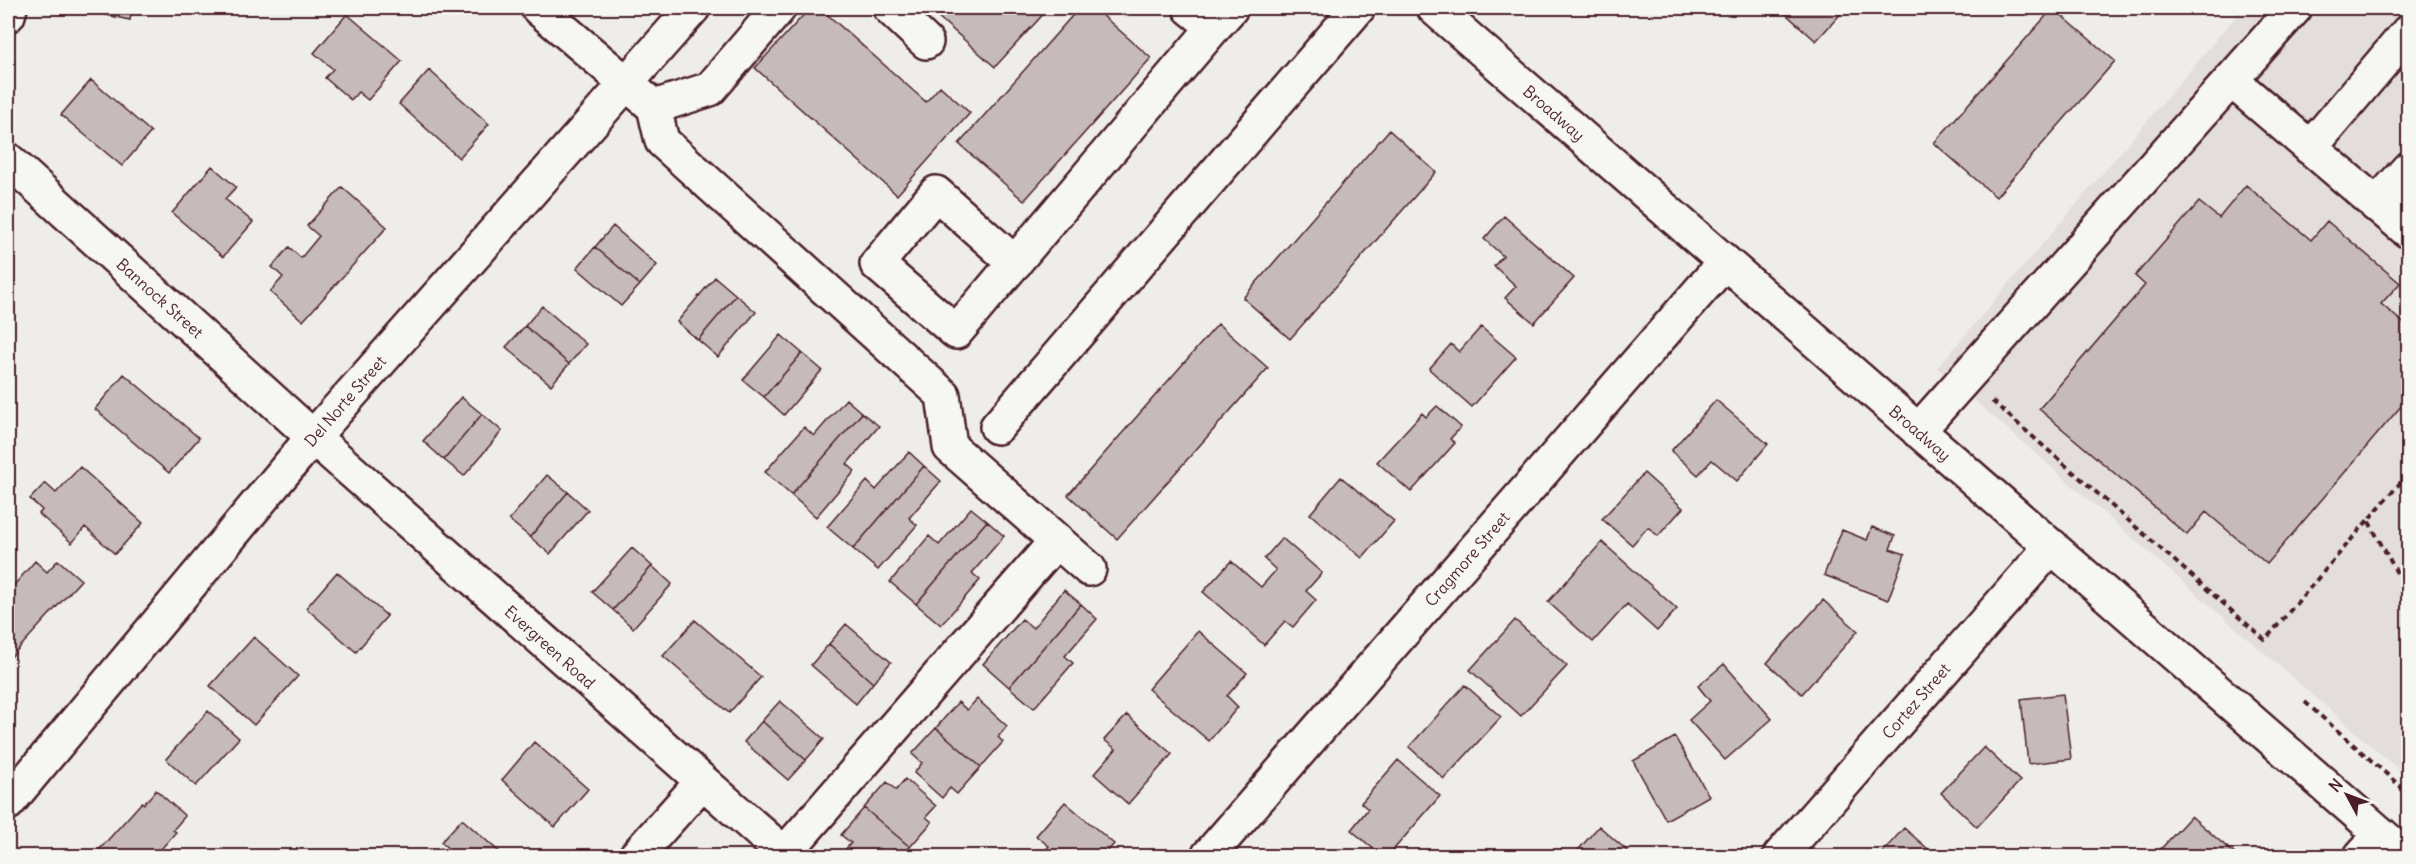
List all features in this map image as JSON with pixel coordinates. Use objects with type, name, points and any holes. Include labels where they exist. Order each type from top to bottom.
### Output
[{"type":"street","points":[[8,15],[10,8]]},
{"type":"street","points":[[538,8],[654,107],[662,141],[943,395],[950,447],[1089,569]]},
{"type":"street","name":"Del Norte Street","points":[[8,803],[313,436],[693,8]]},
{"type":"street","points":[[654,107],[710,89],[779,8]]},
{"type":"street","points":[[890,8],[926,42]]},
{"type":"street","points":[[997,427],[1358,8]]},
{"type":"street","name":"Broadway","points":[[1434,8],[2052,546],[2371,845],[2406,856]]},
{"type":"street","points":[[1918,431],[2295,8]]},
{"type":"street","points":[[1015,263],[1212,14]]},
{"type":"street","points":[[2310,148],[2409,32]]},
{"type":"street","points":[[2231,80],[2409,231]]},
{"type":"street","name":"Bannock Street","points":[[8,160],[313,436]]},
{"type":"street","points":[[2376,205],[2409,169]]},
{"type":"street","name":"Cragmore Street","points":[[1208,856],[1725,262]]},
{"type":"street","name":"Evergreen Road","points":[[313,436],[786,855]]},
{"type":"street","points":[[786,855],[1056,540]]},
{"type":"street","name":"Cortez Street","points":[[1780,856],[2052,546]]},
{"type":"street","points":[[636,856],[702,782]]},
{"type":"path","points":[[1966,378],[2265,640],[2409,474]]},
{"type":"path","points":[[2368,520],[2397,573]]},
{"type":"path","points":[[2305,702],[2409,793]]},
{"type":"shaded area","points":[[2243,8],[2408,8],[2408,778],[1937,368]]},
{"type":"building","points":[[87,8],[132,8],[130,20],[87,11]]},
{"type":"building","points":[[810,8],[820,8],[926,102],[940,86],[970,113],[897,195],[755,68]]},
{"type":"building","points":[[928,8],[1049,8],[995,67]]},
{"type":"building","points":[[1079,8],[1094,8],[1151,58],[1024,201],[959,144]]},
{"type":"building","points":[[1779,8],[1846,8],[1816,41]]},
{"type":"building","points":[[2053,8],[2115,61],[1996,197],[1934,143]]},
{"type":"building","points":[[347,14],[402,61],[368,100],[358,92],[351,100],[325,78],[333,69],[314,53]]},
{"type":"building","points":[[429,70],[489,124],[459,158],[399,104]]},
{"type":"building","points":[[91,80],[151,132],[122,166],[61,115]]},
{"type":"building","points":[[1389,130],[1436,172],[1290,339],[1243,298]]},
{"type":"building","points":[[212,166],[236,187],[225,199],[253,222],[223,257],[172,213]]},
{"type":"building","points":[[2246,185],[2311,240],[2327,221],[2400,283],[2381,304],[2408,327],[2408,398],[2267,564],[2206,512],[2187,535],[2039,409],[2145,285],[2135,276],[2199,202],[2219,218]]},
{"type":"building","points":[[342,187],[387,227],[303,321],[270,292],[283,277],[272,267],[289,247],[301,258],[319,236],[307,226]]},
{"type":"building","points":[[1504,216],[1574,278],[1534,323],[1505,298],[1516,286],[1494,266],[1503,256],[1484,239]]},
{"type":"building","points":[[613,226],[657,265],[640,285],[595,247]]},
{"type":"building","points":[[595,247],[640,285],[621,306],[577,268]]},
{"type":"building","points":[[715,277],[736,295],[698,340],[677,322]]},
{"type":"building","points":[[736,295],[756,312],[718,357],[698,340]]},
{"type":"building","points":[[542,306],[586,344],[569,364],[525,326]]},
{"type":"building","points":[[1218,324],[1268,368],[1117,539],[1068,495]]},
{"type":"building","points":[[525,326],[569,364],[551,385],[506,347]]},
{"type":"building","points":[[1481,327],[1516,357],[1472,407],[1429,369],[1451,344],[1459,352]]},
{"type":"building","points":[[781,335],[802,353],[764,397],[743,380]]},
{"type":"building","points":[[802,353],[822,370],[784,415],[764,397]]},
{"type":"building","points":[[124,374],[199,438],[169,473],[95,409]]},
{"type":"building","points":[[461,397],[482,414],[444,460],[423,441]]},
{"type":"building","points":[[846,399],[862,413],[791,495],[765,472],[804,427],[814,436]]},
{"type":"building","points":[[1716,400],[1768,444],[1737,481],[1712,460],[1698,475],[1671,451]]},
{"type":"building","points":[[1437,406],[1461,427],[1450,439],[1455,443],[1411,492],[1377,462],[1422,413],[1426,417]]},
{"type":"building","points":[[862,413],[879,426],[847,464],[855,471],[816,517],[791,495]]},
{"type":"building","points":[[482,414],[502,431],[464,476],[444,460]]},
{"type":"building","points":[[909,452],[924,466],[853,549],[827,527],[867,481],[876,490]]},
{"type":"building","points":[[924,466],[941,481],[909,518],[917,525],[878,570],[853,549]]},
{"type":"building","points":[[80,467],[143,523],[115,554],[85,527],[72,543],[39,514],[42,510],[30,499],[45,483],[56,493]]},
{"type":"building","points":[[1644,473],[1683,508],[1658,536],[1648,527],[1632,545],[1602,519]]},
{"type":"building","points":[[547,475],[568,492],[530,537],[509,520]]},
{"type":"building","points":[[1341,477],[1394,521],[1362,558],[1310,514]]},
{"type":"building","points":[[568,492],[588,510],[550,554],[530,537]]},
{"type":"building","points":[[971,508],[987,521],[916,604],[890,582],[929,536],[939,545]]},
{"type":"building","points":[[987,521],[1004,536],[972,573],[980,580],[941,625],[916,604]]},
{"type":"building","points":[[1872,527],[1895,536],[1890,549],[1905,554],[1888,600],[1824,575],[1842,530],[1867,540]]},
{"type":"building","points":[[1282,538],[1322,573],[1306,591],[1316,600],[1293,627],[1285,621],[1264,645],[1203,592],[1231,561],[1261,587],[1276,570],[1264,559]]},
{"type":"building","points":[[1602,542],[1677,609],[1657,631],[1627,604],[1593,642],[1548,602]]},
{"type":"building","points":[[632,548],[652,566],[613,610],[592,592]]},
{"type":"building","points":[[58,560],[81,580],[11,657],[8,654],[8,592],[35,561],[47,572]]},
{"type":"building","points":[[652,566],[672,584],[633,628],[613,610]]},
{"type":"building","points":[[337,572],[387,616],[356,652],[306,608]]},
{"type":"building","points":[[1064,590],[1081,604],[1009,687],[983,664],[1022,619],[1033,628]]},
{"type":"building","points":[[1823,600],[1858,631],[1802,694],[1767,663]]},
{"type":"building","points":[[1081,604],[1097,619],[1065,656],[1073,663],[1034,708],[1009,687]]},
{"type":"building","points":[[695,620],[761,677],[729,713],[663,656]]},
{"type":"building","points":[[1515,620],[1567,666],[1521,716],[1470,670]]},
{"type":"building","points":[[846,624],[891,662],[873,683],[829,644]]},
{"type":"building","points":[[1198,631],[1247,673],[1227,696],[1238,707],[1209,741],[1148,689]]},
{"type":"building","points":[[254,637],[298,676],[254,725],[210,686]]},
{"type":"building","points":[[829,644],[873,683],[856,704],[811,665]]},
{"type":"building","points":[[1724,664],[1772,719],[1725,760],[1689,720],[1710,701],[1698,686]]},
{"type":"building","points":[[1465,685],[1501,717],[1444,779],[1409,747]]},
{"type":"building","points":[[2063,694],[2071,759],[2028,764],[2021,699]]},
{"type":"building","points":[[977,699],[1007,726],[998,737],[1003,742],[981,767],[936,728],[958,702],[967,710]]},
{"type":"building","points":[[780,701],[824,739],[806,760],[762,721]]},
{"type":"building","points":[[208,711],[239,738],[196,786],[166,759]]},
{"type":"building","points":[[1127,715],[1172,754],[1128,804],[1094,774],[1116,749],[1104,740]]},
{"type":"building","points":[[762,721],[806,760],[788,780],[744,742]]},
{"type":"building","points":[[936,728],[981,767],[957,794],[950,788],[942,798],[914,773],[922,763],[912,754]]},
{"type":"building","points":[[1675,737],[1709,796],[1666,820],[1633,761]]},
{"type":"building","points":[[534,742],[588,789],[555,827],[502,780]]},
{"type":"building","points":[[1984,747],[2020,781],[1977,827],[1941,793]]},
{"type":"building","points":[[1398,760],[1440,796],[1388,856],[1382,856],[1351,830],[1368,809],[1361,803]]},
{"type":"building","points":[[905,779],[936,806],[926,817],[932,822],[910,847],[864,808],[887,782],[896,790]]},
{"type":"building","points":[[156,790],[185,816],[173,830],[176,832],[155,856],[104,856],[98,851],[142,802],[144,804]]},
{"type":"building","points":[[1065,802],[1114,844],[1103,856],[1040,856],[1049,846],[1036,836]]},
{"type":"building","points":[[864,808],[910,847],[902,856],[847,856],[843,852],[851,843],[841,835]]},
{"type":"building","points":[[2191,816],[2237,856],[2165,856],[2159,851]]},
{"type":"building","points":[[462,819],[504,856],[448,856],[452,852],[441,842]]},
{"type":"building","points":[[1599,826],[1633,856],[1573,856]]},
{"type":"building","points":[[1904,828],[1936,856],[1879,856]]}]
